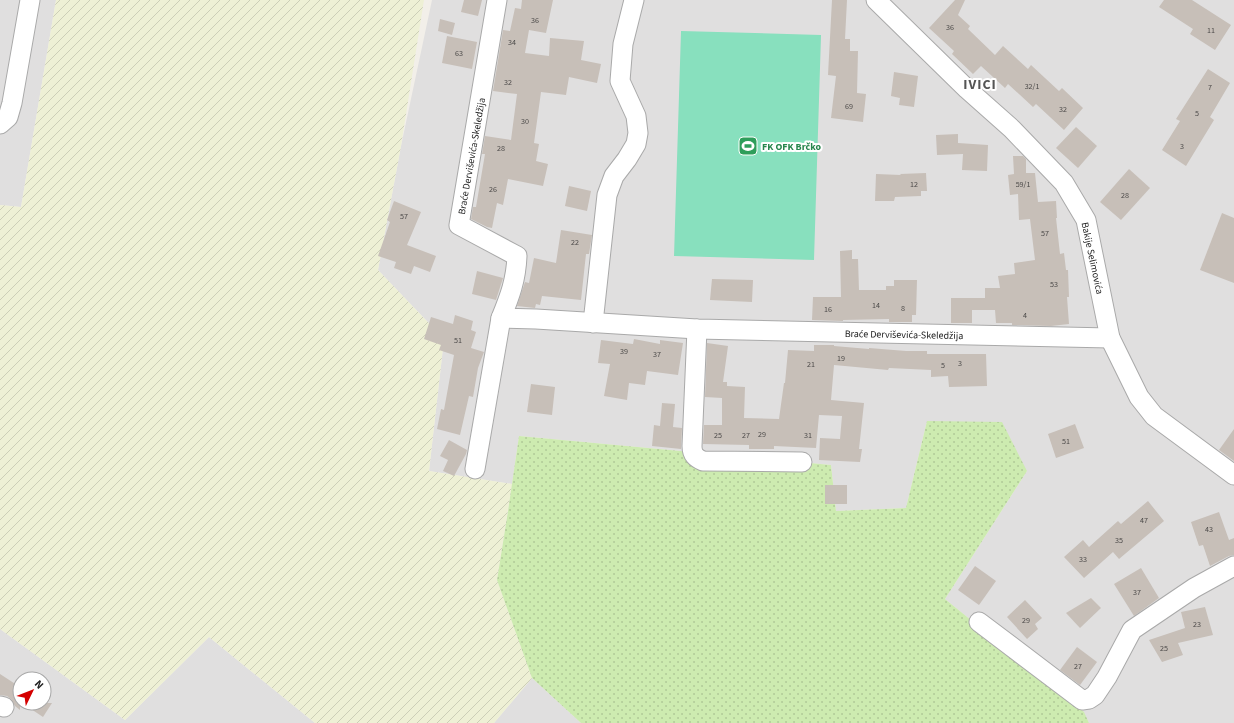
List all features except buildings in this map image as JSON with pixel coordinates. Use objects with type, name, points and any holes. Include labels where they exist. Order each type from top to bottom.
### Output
[{"type":"street","points":[[0,124],[8,117],[12,103],[30,0]]},
{"type":"street","name":"Braće Derviševića-Skeledžija","points":[[498,0],[459,225],[517,256],[517,272],[513,290],[501,318],[697,329],[1110,338]]},
{"type":"street","points":[[592,323],[607,195],[614,176],[636,144],[638,133],[636,116],[620,81],[623,44],[634,0]]},
{"type":"street","name":"Bakije Selimovića","points":[[876,0],[967,89],[1012,129],[1064,183],[1086,220],[1110,338],[1139,397],[1154,416],[1234,475]]},
{"type":"street","points":[[475,469],[501,318]]},
{"type":"street","points":[[697,329],[692,446],[694,455],[703,461],[802,462]]},
{"type":"street","points":[[979,622],[1082,700],[1095,695],[1107,677],[1132,630],[1194,588],[1234,566]]},
{"type":"shaded area","points":[[0,0],[56,0],[21,207],[0,205]]},
{"type":"shaded area","points":[[432,0],[1234,0],[1234,723],[1089,723],[1083,712],[945,599],[1027,471],[927,421],[906,508],[836,511],[831,465],[519,436],[512,484],[429,471],[444,339],[378,270],[401,146]]},
{"type":"shaded area","points":[[0,629],[125,720],[209,637],[315,723],[0,723]]},
{"type":"shaded area","points":[[532,678],[581,723],[494,723]]},
{"type":"green space","points":[[56,0],[424,0],[401,146],[378,270],[444,339],[429,471],[512,484],[497,580],[532,678],[494,723],[315,723],[209,637],[125,720],[0,629],[0,205],[21,207]]},
{"type":"green space","name":"FK OFK Brčko","points":[[681,31],[821,35],[814,260],[674,256]]},
{"type":"green space","points":[[927,421],[1002,422],[1027,471],[945,599],[1084,712],[1089,723],[581,723],[532,678],[497,580],[519,436],[831,465],[836,511],[906,508]]},
{"type":"place","name":"FK OFK Brčko","points":[[748,146]]},
{"type":"district","name":"IVICI","points":[[980,84]]}]
